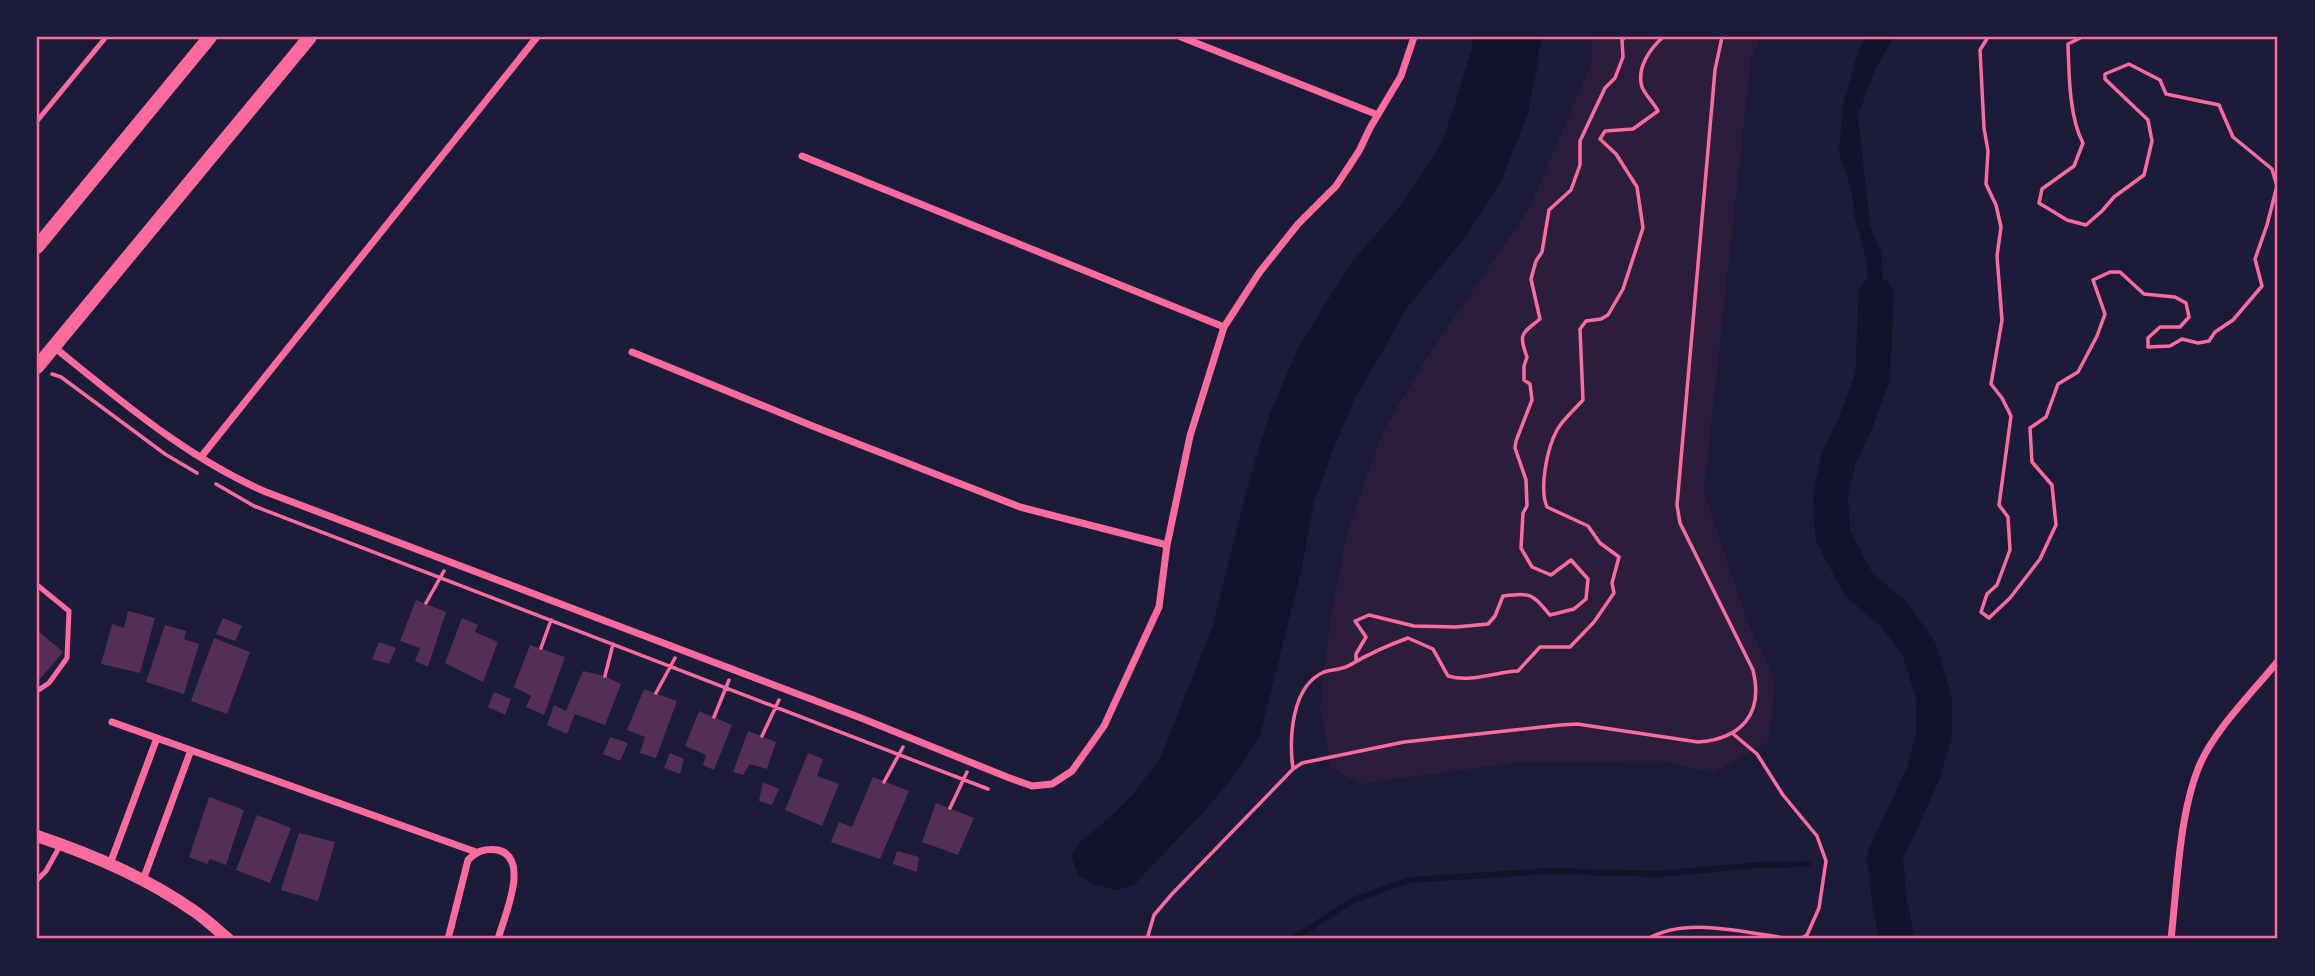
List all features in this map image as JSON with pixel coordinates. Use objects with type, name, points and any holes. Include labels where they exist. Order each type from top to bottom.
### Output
[{"type":"main road","points":[[37,247],[210,37]]},
{"type":"main road","points":[[37,367],[310,37]]},
{"type":"street","points":[[201,457],[537,37]]},
{"type":"street","points":[[1181,37],[1378,115]]},
{"type":"street","points":[[54,347],[176,443],[231,477],[784,688],[1032,786],[1052,783],[1072,771],[1104,726],[1159,607],[1167,545],[1189,436],[1224,327],[1259,273],[1298,224],[1336,186],[1359,151],[1401,76],[1414,37]]},
{"type":"street","points":[[803,156],[1224,327]]},
{"type":"street","points":[[632,352],[1020,508],[1167,545]]},
{"type":"street","points":[[2171,939],[2187,807],[2198,767],[2222,729],[2278,661]]},
{"type":"street","points":[[112,722],[476,852]]},
{"type":"street","points":[[110,864],[157,738]]},
{"type":"street","points":[[142,881],[191,750]]},
{"type":"street","points":[[37,836],[110,864],[142,881],[194,911],[228,939]]},
{"type":"street","points":[[448,939],[468,860],[476,852],[499,850],[509,856],[515,865],[515,876],[498,939]]},
{"type":"lane","points":[[37,121],[106,37]]},
{"type":"lane","points":[[37,585],[69,611],[67,658],[49,683],[37,691]]},
{"type":"lane","points":[[37,880],[46,871],[61,844]]},
{"type":"path","points":[[1356,660],[1356,654],[1366,637],[1355,621],[1369,615],[1414,626],[1456,627],[1488,624],[1496,616],[1503,596],[1524,594],[1534,597],[1550,615],[1574,609],[1586,599],[1588,579],[1571,560],[1551,575],[1532,567],[1521,548],[1523,513],[1527,506],[1526,480],[1515,448],[1532,400],[1530,384],[1524,380],[1527,357],[1520,339],[1540,319],[1531,279],[1536,261],[1542,252],[1549,210],[1571,190],[1580,165],[1580,141],[1605,88],[1615,78],[1623,57],[1622,40],[1626,37]]},
{"type":"path","points":[[1293,769],[1291,726],[1304,689],[1322,673],[1349,666],[1373,651],[1408,638],[1433,649],[1448,676],[1461,680],[1498,672],[1518,671],[1540,647],[1570,647],[1594,622],[1614,593],[1612,583],[1619,557],[1600,543],[1588,526],[1546,507],[1542,497],[1543,476],[1557,430],[1583,400],[1580,329],[1586,321],[1608,315],[1623,289],[1643,228],[1637,187],[1616,154],[1600,139],[1605,131],[1633,129],[1658,111],[1642,87],[1642,74],[1648,51],[1663,37]]},
{"type":"path","points":[[1147,939],[1154,915],[1163,904],[1293,769],[1312,760],[1404,742],[1577,724],[1698,742],[1716,740],[1732,733],[1752,712],[1756,694],[1753,670],[1680,523],[1677,505],[1715,70],[1722,37]]},
{"type":"path","points":[[1988,37],[1980,51],[1984,128],[1988,151],[1986,184],[1996,205],[2001,227],[1997,256],[2002,320],[1991,384],[2011,416],[1999,505],[2008,517],[2010,550],[1997,585],[1987,594],[1981,612],[1989,618],[2010,598],[2040,559],[2056,525],[2052,485],[2032,462],[2030,428],[2046,417],[2058,384],[2078,372],[2097,336],[2105,314],[2094,279],[2110,272],[2120,272],[2144,294],[2175,297],[2186,303],[2189,317],[2180,327],[2160,327],[2148,338],[2148,347],[2170,346],[2182,339],[2199,344],[2209,341],[2215,332],[2233,320],[2262,286],[2255,259],[2277,186],[2272,169],[2233,136],[2219,105],[2166,94],[2160,80],[2129,64],[2105,74],[2105,79],[2148,120],[2152,141],[2144,175],[2113,197],[2086,225],[2067,220],[2039,203],[2042,189],[2074,166],[2082,143],[2069,74],[2068,44],[2082,37]]},
{"type":"path","points":[[426,603],[449,562]]},
{"type":"path","points":[[541,648],[558,603]]},
{"type":"path","points":[[605,676],[620,627]]},
{"type":"path","points":[[656,693],[679,649]]},
{"type":"path","points":[[714,717],[733,669]]},
{"type":"path","points":[[762,736],[784,688]]},
{"type":"path","points":[[1732,733],[1757,754],[1783,795],[1817,836],[1826,861],[1819,908],[1807,935],[1800,939]]},
{"type":"path","points":[[884,782],[908,737]]},
{"type":"path","points":[[950,808],[972,762]]},
{"type":"path","points":[[1648,939],[1682,927],[1720,929],[1791,939]]},
{"type":"shaded area","points":[[1473,37],[1542,37],[1528,114],[1501,181],[1467,235],[1409,305],[1353,402],[1314,502],[1301,572],[1260,735],[1218,795],[1134,885],[1116,890],[1093,884],[1078,875],[1071,856],[1081,841],[1134,793],[1161,757],[1213,625],[1247,489],[1270,413],[1300,344],[1352,262],[1402,204],[1443,141],[1472,49]]},
{"type":"shaded area","points":[[1592,37],[1761,37],[1751,59],[1704,492],[1746,617],[1775,680],[1769,741],[1714,773],[1661,761],[1520,762],[1360,784],[1331,767],[1320,706],[1330,621],[1347,532],[1383,431],[1426,359],[1529,208],[1592,61]]},
{"type":"shaded area","points":[[1866,37],[1894,37],[1876,67],[1858,115],[1870,225],[1881,254],[1885,302],[1883,342],[1871,341],[1867,264],[1854,214],[1851,189],[1839,153],[1843,106],[1859,48]]},
{"type":"building","points":[[416,600],[446,612],[428,667],[415,661],[420,648],[400,641]]},
{"type":"building","points":[[128,611],[155,618],[140,673],[101,664],[112,624],[124,628]]},
{"type":"building","points":[[223,618],[242,626],[235,641],[216,634]]},
{"type":"building","points":[[462,618],[478,625],[475,632],[498,642],[483,682],[445,663]]},
{"type":"building","points":[[165,625],[186,631],[184,639],[199,644],[184,694],[146,682]]},
{"type":"building","points":[[37,630],[63,652],[40,679],[37,677]]},
{"type":"building","points":[[214,638],[250,652],[227,714],[191,701]]},
{"type":"building","points":[[379,642],[396,648],[389,664],[372,659]]},
{"type":"building","points":[[530,645],[565,657],[544,715],[526,707],[531,696],[514,687]]},
{"type":"building","points":[[583,671],[605,676],[621,684],[605,725],[575,714],[567,734],[547,725],[554,705],[566,711]]},
{"type":"building","points":[[644,689],[677,701],[656,758],[640,753],[645,737],[627,730]]},
{"type":"building","points":[[494,692],[511,699],[505,715],[488,707]]},
{"type":"building","points":[[699,711],[732,725],[714,770],[703,765],[706,755],[685,746]]},
{"type":"building","points":[[748,731],[776,742],[767,769],[750,764],[743,775],[733,772]]},
{"type":"building","points":[[610,737],[628,743],[620,761],[603,754]]},
{"type":"building","points":[[670,753],[684,759],[680,774],[664,768]]},
{"type":"building","points":[[808,753],[823,759],[817,776],[839,784],[822,826],[785,810]]},
{"type":"building","points":[[873,777],[909,791],[880,859],[831,842],[839,822],[852,827]]},
{"type":"building","points":[[763,782],[779,789],[772,805],[759,801]]},
{"type":"building","points":[[209,797],[244,810],[226,865],[210,859],[207,864],[189,857]]},
{"type":"building","points":[[936,803],[974,818],[958,855],[922,842]]},
{"type":"building","points":[[257,815],[291,828],[270,883],[236,870]]},
{"type":"building","points":[[299,833],[335,842],[318,901],[281,890]]},
{"type":"building","points":[[897,851],[919,857],[917,872],[893,864]]},
{"type":"waterway","points":[[1876,295],[1873,376],[1839,457],[1830,497],[1833,536],[1859,585],[1894,614],[1920,651],[1934,699],[1934,736],[1923,774],[1885,856],[1897,939]]},
{"type":"waterway","points":[[1869,862],[1885,856]]},
{"type":"waterway","points":[[1293,939],[1353,900],[1410,880],[1550,871],[1658,874],[1759,865],[1808,864]]}]
